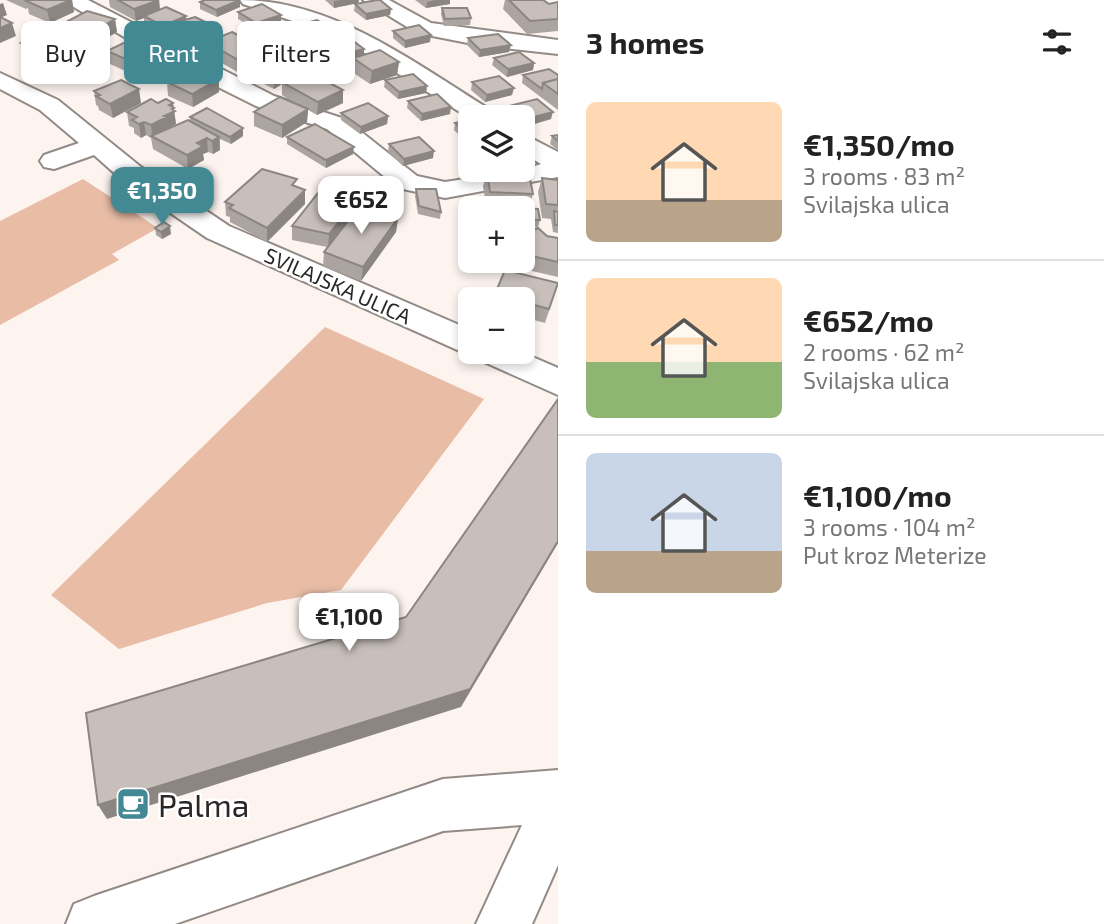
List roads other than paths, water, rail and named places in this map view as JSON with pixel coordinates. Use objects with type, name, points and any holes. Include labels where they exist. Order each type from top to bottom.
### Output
[{"type":"street","points":[[72,0],[166,52],[265,101],[336,124],[408,181],[445,190],[558,169]]},
{"type":"street","points":[[250,0],[347,32],[466,105]]},
{"type":"street","points":[[373,0],[425,28],[478,38],[558,47]]},
{"type":"street","name":"SVILAJSKA ULICA","points":[[0,80],[49,105],[149,186],[218,233],[458,338]]},
{"type":"street","points":[[54,161],[97,145]]},
{"type":"street","points":[[535,149],[558,163]]},
{"type":"street","points":[[517,364],[558,382]]},
{"type":"street","points":[[94,924],[443,805],[558,796]]},
{"type":"street","points":[[504,924],[558,805]]},
{"type":"place","name":"Palma","points":[[133,804]]}]
